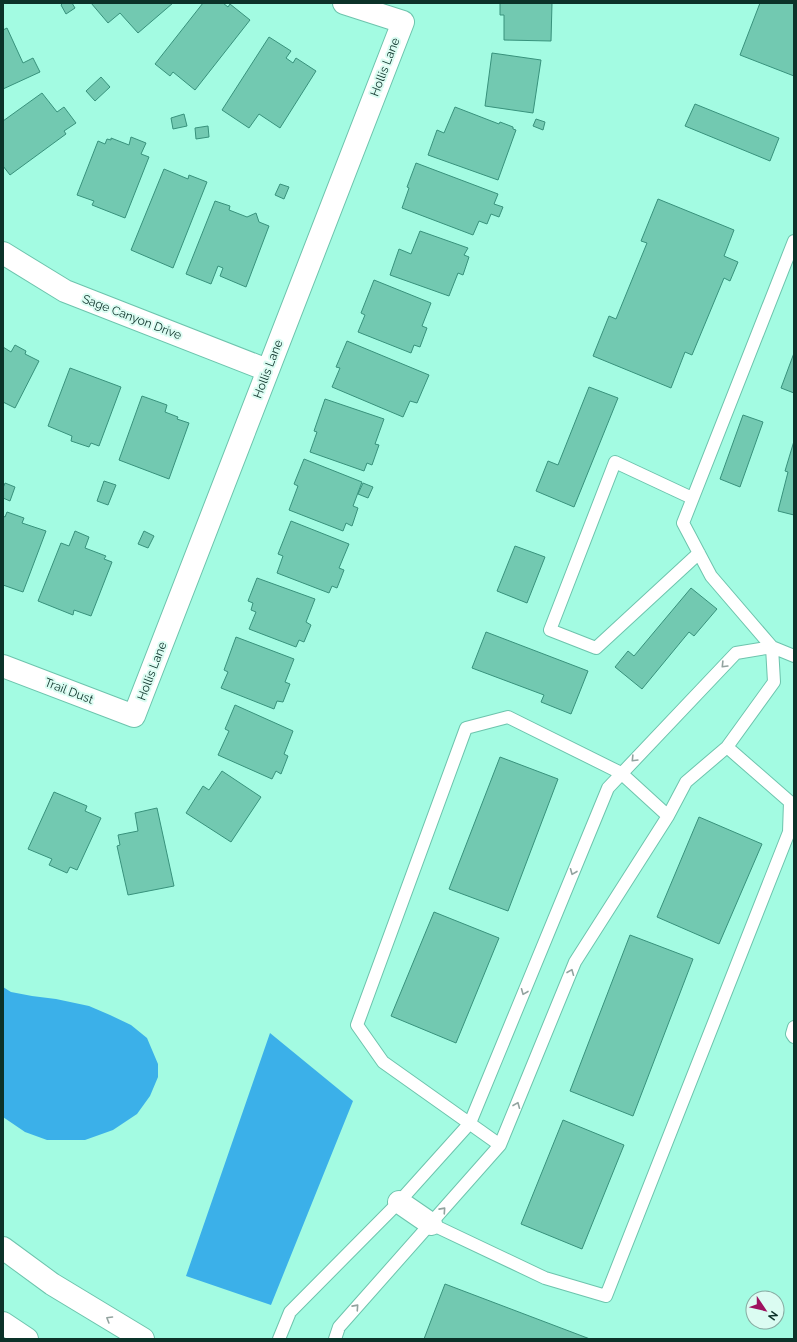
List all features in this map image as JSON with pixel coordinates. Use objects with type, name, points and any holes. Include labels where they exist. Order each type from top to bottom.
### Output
[{"type":"street","name":"Hollis Lane","points":[[134,716],[402,22],[344,3]]},
{"type":"street","name":"Sage Canyon Drive","points":[[3,253],[65,291],[267,370]]},
{"type":"street","name":"Trail Dust","points":[[3,666],[134,716]]},
{"type":"street","points":[[398,1202],[431,1224]]},
{"type":"street","points":[[3,1248],[52,1284],[143,1339]]},
{"type":"street","points":[[3,1323],[27,1339]]},
{"type":"lane","points":[[794,241],[683,523],[711,576],[772,647],[794,656]]},
{"type":"lane","points":[[692,498],[615,462],[550,630],[596,648],[699,553]]},
{"type":"lane","points":[[335,1339],[339,1327],[500,1145],[576,962],[668,816],[686,782],[727,747],[774,682],[772,647]]},
{"type":"lane","points":[[279,1339],[290,1312],[398,1202],[470,1123],[608,788],[736,653],[772,647]]},
{"type":"lane","points":[[500,1145],[383,1062],[357,1025],[466,728],[508,717],[621,773],[668,816]]},
{"type":"lane","points":[[431,1224],[546,1278],[606,1296],[789,832],[790,802],[727,747]]},
{"type":"lane","points":[[794,1027],[792,1034],[794,1037]]},
{"type":"water","points":[[3,987],[11,992],[89,1006],[131,1025],[147,1038],[158,1064],[158,1077],[150,1096],[137,1114],[113,1130],[85,1140],[47,1140],[25,1132],[3,1117]]},
{"type":"water","points":[[270,1033],[353,1101],[271,1305],[186,1276]]},
{"type":"building","points":[[63,3],[72,3],[75,8],[66,14],[61,5]]},
{"type":"building","points":[[91,3],[173,3],[138,33],[120,13],[108,23]]},
{"type":"building","points":[[203,3],[223,3],[228,7],[230,4],[250,20],[195,90],[173,72],[170,76],[155,64]]},
{"type":"building","points":[[500,3],[552,3],[551,41],[504,40],[504,15],[500,15]]},
{"type":"building","points":[[760,3],[794,3],[794,76],[740,55]]},
{"type":"building","points":[[7,28],[23,63],[33,58],[40,72],[3,89],[3,30]]},
{"type":"building","points":[[269,37],[291,51],[286,58],[293,63],[296,58],[316,71],[280,128],[259,114],[249,128],[222,110]]},
{"type":"building","points":[[492,53],[541,60],[533,113],[485,106]]},
{"type":"building","points":[[101,77],[110,87],[95,101],[86,91]]},
{"type":"building","points":[[42,93],[57,112],[64,107],[76,123],[64,131],[66,134],[10,175],[3,166],[3,121]]},
{"type":"building","points":[[695,104],[779,138],[770,161],[685,126]]},
{"type":"building","points":[[455,107],[499,124],[500,122],[513,127],[513,129],[516,130],[498,180],[428,155],[437,130],[444,133]]},
{"type":"building","points":[[184,114],[187,126],[173,129],[171,118]]},
{"type":"building","points":[[536,119],[545,122],[543,130],[533,126]]},
{"type":"building","points":[[208,126],[209,137],[196,139],[195,128]]},
{"type":"building","points":[[131,137],[146,143],[141,154],[149,157],[125,218],[92,205],[94,201],[77,195],[98,141],[105,144],[107,139],[111,140],[111,138],[129,145]]},
{"type":"building","points":[[416,163],[498,194],[494,204],[503,207],[499,217],[491,214],[487,224],[479,221],[473,235],[402,208],[409,188],[407,187]]},
{"type":"building","points":[[164,169],[188,179],[189,175],[207,182],[173,268],[131,250]]},
{"type":"building","points":[[280,184],[289,187],[284,199],[275,195]]},
{"type":"building","points":[[658,199],[734,230],[724,256],[738,262],[730,281],[724,278],[692,355],[685,352],[671,388],[593,356],[609,316],[616,319],[647,243],[641,241]]},
{"type":"building","points":[[215,201],[230,206],[229,210],[247,217],[256,213],[259,222],[269,226],[246,287],[220,276],[223,268],[218,266],[211,284],[186,274]]},
{"type":"building","points":[[420,231],[468,248],[464,255],[469,257],[463,275],[458,273],[449,296],[390,275],[399,249],[411,254]]},
{"type":"building","points":[[374,280],[431,303],[422,326],[427,328],[420,347],[414,345],[411,353],[358,332],[365,315],[361,313]]},
{"type":"building","points":[[347,341],[429,375],[417,403],[410,401],[403,417],[332,387],[340,368],[336,367]]},
{"type":"building","points":[[15,345],[26,351],[25,354],[39,361],[15,408],[3,402],[3,347],[11,352]]},
{"type":"building","points":[[794,353],[794,393],[781,388]]},
{"type":"building","points":[[70,368],[121,387],[99,446],[91,443],[89,447],[71,441],[72,436],[48,426]]},
{"type":"building","points":[[589,387],[618,398],[574,507],[536,491],[548,461],[558,465]]},
{"type":"building","points":[[142,396],[167,405],[165,412],[178,417],[177,419],[189,423],[169,479],[119,460]]},
{"type":"building","points":[[325,399],[384,419],[375,444],[379,445],[372,465],[367,463],[364,471],[310,452],[317,432],[314,431]]},
{"type":"building","points":[[743,415],[763,422],[740,487],[720,479]]},
{"type":"building","points":[[794,441],[794,515],[778,511],[788,472],[785,471]]},
{"type":"building","points":[[304,459],[362,482],[353,506],[358,508],[352,526],[346,523],[343,531],[289,510],[298,486],[294,484]]},
{"type":"building","points":[[104,481],[116,485],[108,505],[97,501]]},
{"type":"building","points":[[5,483],[15,487],[10,501],[3,498],[3,488]]},
{"type":"building","points":[[363,483],[373,487],[368,498],[358,494]]},
{"type":"building","points":[[7,512],[24,518],[22,523],[46,531],[23,592],[3,585],[3,516],[5,517]]},
{"type":"building","points":[[291,521],[349,544],[339,568],[344,570],[337,588],[332,586],[329,593],[277,573],[283,556],[278,554]]},
{"type":"building","points":[[75,531],[89,537],[85,548],[106,556],[104,559],[112,562],[91,616],[74,610],[73,615],[38,601],[61,543],[69,546]]},
{"type":"building","points":[[144,531],[154,536],[148,548],[138,544]]},
{"type":"building","points":[[515,546],[545,557],[527,603],[497,591]]},
{"type":"building","points":[[257,578],[315,599],[306,622],[311,625],[304,642],[299,640],[296,647],[249,629],[256,612],[251,610],[253,603],[248,601]]},
{"type":"building","points":[[691,588],[717,609],[694,636],[689,632],[642,689],[615,667],[628,651],[634,656]]},
{"type":"building","points":[[486,632],[588,671],[571,714],[541,702],[544,695],[472,668]]},
{"type":"building","points":[[236,637],[294,659],[285,682],[290,684],[283,702],[277,701],[274,709],[221,688],[228,672],[224,670]]},
{"type":"building","points":[[235,705],[293,731],[284,754],[288,756],[281,774],[276,771],[272,779],[218,755],[229,731],[225,729]]},
{"type":"building","points":[[500,757],[558,779],[508,911],[449,889]]},
{"type":"building","points":[[222,771],[261,797],[231,842],[186,813],[203,786],[209,790]]},
{"type":"building","points":[[54,792],[87,806],[85,811],[101,818],[77,870],[70,867],[67,873],[49,865],[52,859],[28,849]]},
{"type":"building","points":[[157,808],[174,886],[128,895],[117,846],[120,845],[118,835],[138,831],[135,813]]},
{"type":"building","points":[[699,817],[762,844],[719,944],[657,917]]},
{"type":"building","points":[[434,912],[499,938],[456,1043],[391,1016]]},
{"type":"building","points":[[630,935],[693,959],[633,1116],[570,1091]]},
{"type":"building","points":[[563,1120],[624,1145],[582,1249],[521,1224]]},
{"type":"building","points":[[445,1284],[590,1339],[424,1339]]}]
